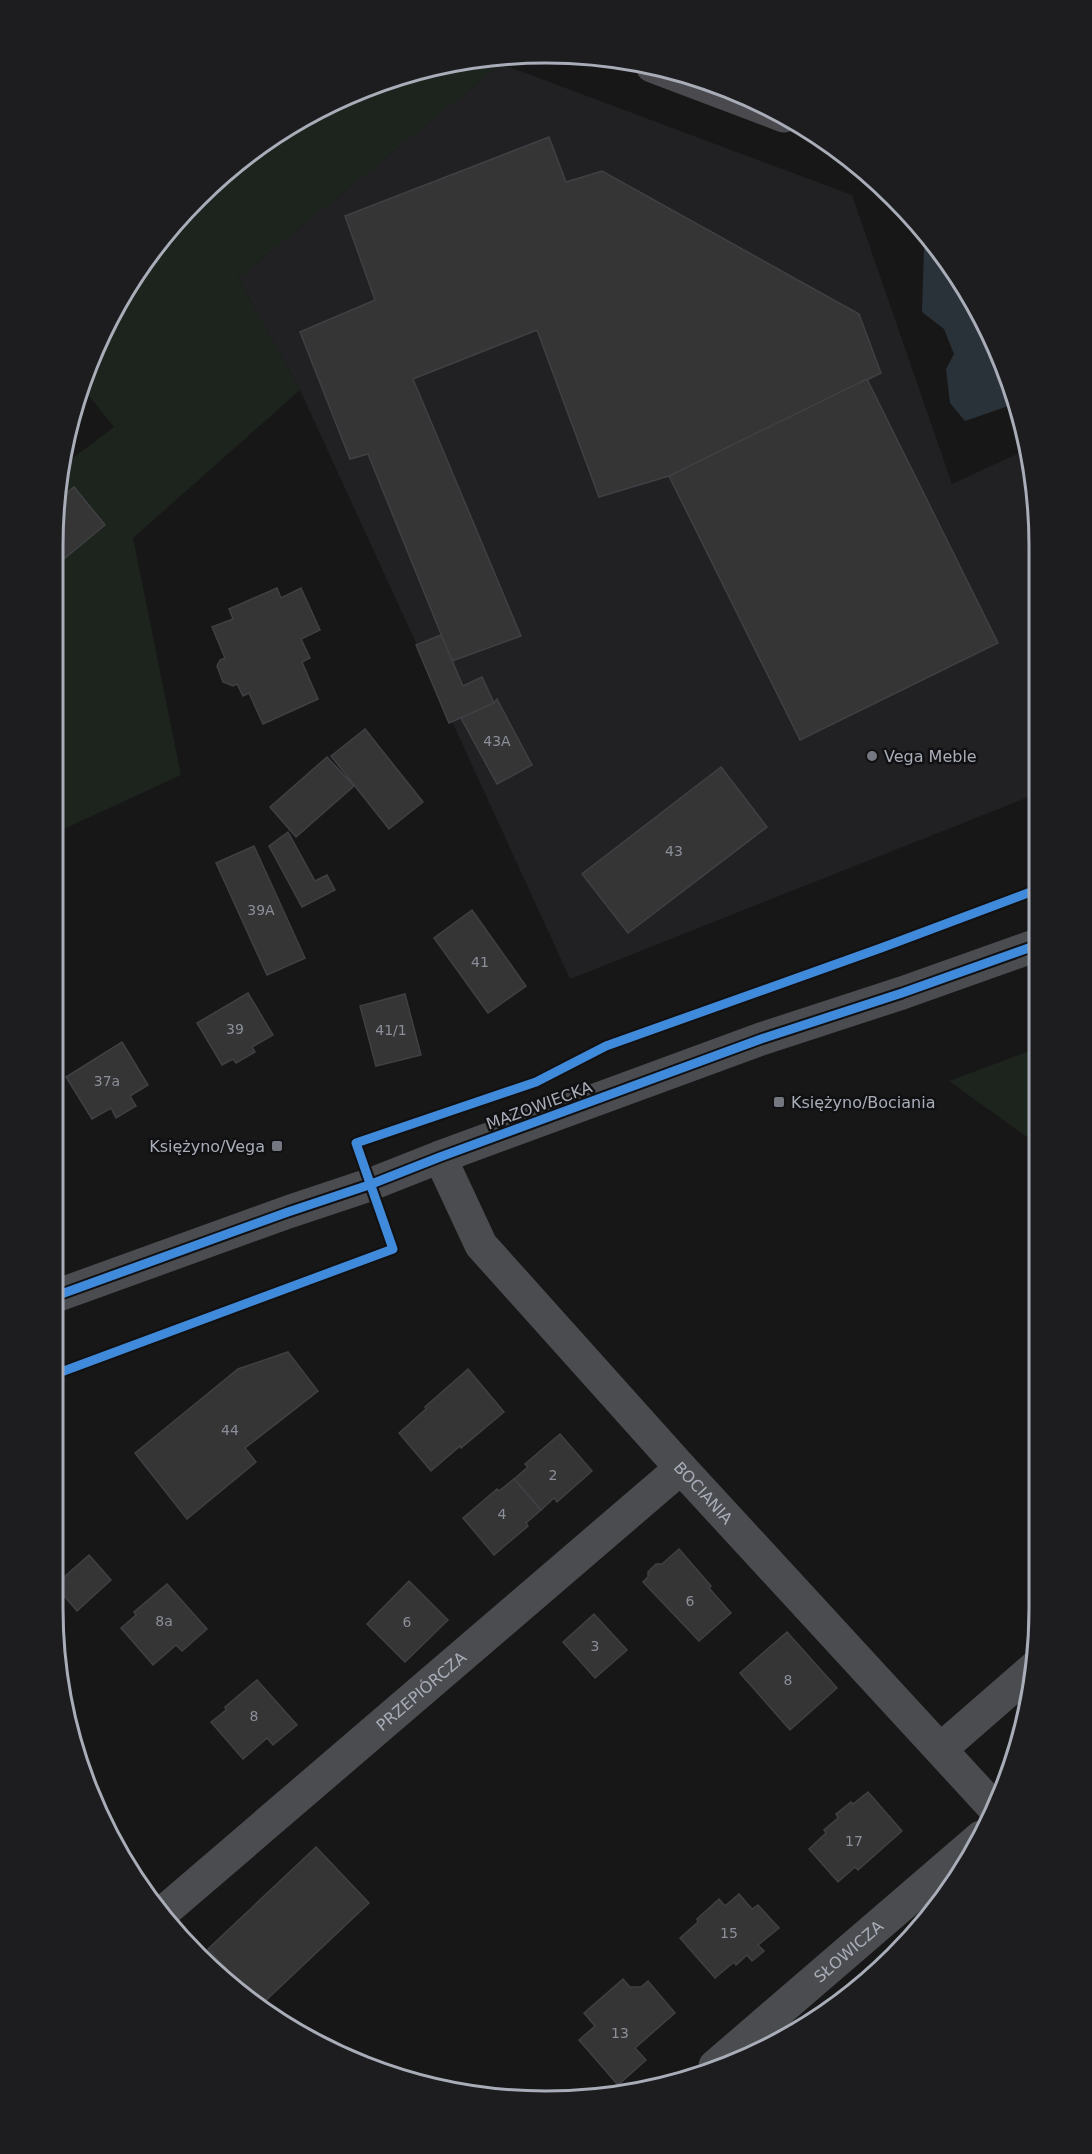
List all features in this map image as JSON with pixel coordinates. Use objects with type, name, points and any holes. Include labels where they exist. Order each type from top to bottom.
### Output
[{"type":"street","name":"MAZOWIECKA","points":[[63,1293],[369,1185],[761,1039],[902,993],[1029,948]]},
{"type":"street","name":"BOCIANIA","points":[[440,1157],[481,1245],[681,1468],[988,1801]]},
{"type":"street","name":"PRZEPIÓRCZA","points":[[168,1908],[681,1468]]},
{"type":"street","points":[[941,1749],[1024,1677]]},
{"type":"street","name":"SŁOWICZA","points":[[727,2055],[962,1853]]},
{"type":"shaded area","points":[[499,65],[504,65],[852,195],[952,484],[1020,453],[1028,514],[1029,546],[1029,797],[570,979],[300,390],[238,278]]},
{"type":"shaded area","points":[[499,65],[238,278],[300,390],[133,538],[181,775],[63,829],[63,546],[67,483],[71,460],[114,427],[88,394],[100,361],[113,332],[144,278],[204,204],[278,144],[332,113],[421,79]]},
{"type":"shaded area","points":[[924,247],[948,278],[979,332],[1008,406],[965,421],[950,403],[946,369],[954,354],[944,329],[922,312]]},
{"type":"shaded area","points":[[1029,1051],[1029,1138],[949,1081]]},
{"type":"building","points":[[549,137],[566,182],[602,171],[859,314],[881,373],[669,476],[599,497],[537,330],[413,379],[521,636],[452,661],[368,454],[350,459],[300,332],[375,300],[345,216]]},
{"type":"building","points":[[867,379],[998,643],[800,740],[669,476]]},
{"type":"building","points":[[74,487],[105,525],[63,560],[64,514],[66,493]]},
{"type":"building","points":[[277,588],[281,598],[301,588],[320,630],[301,639],[310,658],[302,662],[318,699],[263,724],[249,693],[243,696],[237,684],[233,686],[223,682],[217,666],[220,660],[225,658],[212,627],[233,619],[229,609]]},
{"type":"building","points":[[441,635],[463,686],[482,677],[494,703],[449,723],[416,645]]},
{"type":"building","points":[[497,699],[532,765],[497,784],[461,718],[494,703]]},
{"type":"building","points":[[365,729],[423,802],[389,829],[331,756]]},
{"type":"building","points":[[327,757],[354,786],[296,837],[270,807]]},
{"type":"building","points":[[721,767],[767,827],[628,933],[582,874]]},
{"type":"building","points":[[288,832],[315,881],[327,875],[335,890],[302,907],[269,846]]},
{"type":"building","points":[[254,846],[305,958],[267,975],[216,863]]},
{"type":"building","points":[[472,910],[526,986],[488,1013],[434,938]]},
{"type":"building","points":[[248,993],[273,1035],[252,1047],[255,1052],[236,1063],[233,1059],[222,1065],[197,1023]]},
{"type":"building","points":[[405,994],[421,1055],[376,1066],[360,1006]]},
{"type":"building","points":[[122,1042],[148,1085],[130,1096],[136,1106],[116,1118],[111,1108],[92,1119],[66,1077]]},
{"type":"building","points":[[288,1352],[318,1391],[245,1448],[256,1462],[187,1519],[135,1453],[238,1369]]},
{"type":"building","points":[[468,1369],[504,1412],[431,1471],[399,1433]]},
{"type":"building","points":[[560,1434],[592,1471],[557,1502],[554,1498],[541,1510],[514,1479],[528,1467],[525,1464]]},
{"type":"building","points":[[514,1479],[541,1510],[526,1523],[528,1526],[494,1555],[463,1518],[497,1489],[499,1491]]},
{"type":"building","points":[[679,1549],[731,1613],[699,1641],[643,1582],[648,1577],[648,1572],[656,1564],[662,1564]]},
{"type":"building","points":[[89,1555],[111,1580],[77,1611],[63,1594],[63,1578]]},
{"type":"building","points":[[409,1581],[448,1620],[405,1662],[367,1624]]},
{"type":"building","points":[[167,1584],[207,1629],[182,1651],[176,1645],[153,1665],[121,1628],[136,1615],[134,1612]]},
{"type":"building","points":[[594,1614],[627,1650],[595,1678],[563,1642]]},
{"type":"building","points":[[787,1632],[837,1688],[790,1730],[740,1673]]},
{"type":"building","points":[[257,1680],[297,1725],[273,1745],[267,1738],[243,1759],[211,1722]]},
{"type":"building","points":[[868,1792],[902,1831],[858,1870],[855,1867],[838,1882],[809,1849],[826,1833],[824,1830],[838,1818],[836,1814]]},
{"type":"building","points":[[316,1847],[369,1903],[265,2001],[232,1974],[208,1949]]},
{"type":"building","points":[[739,1894],[752,1909],[758,1905],[779,1928],[758,1945],[764,1951],[752,1961],[747,1955],[736,1965],[734,1962],[715,1978],[680,1938],[719,1899],[725,1906]]},
{"type":"building","points":[[623,1979],[630,1987],[641,1987],[648,1981],[675,2013],[635,2048],[646,2060],[618,2085],[579,2040],[595,2026],[584,2013]]},
{"type":"cycle path","points":[[63,1371],[393,1249],[356,1143],[536,1082],[606,1046],[1029,893]]},
{"type":"cycle path","points":[[63,1293],[369,1185],[761,1039],[902,993],[1029,948]]},
{"type":"place","name":"Vega Meble","points":[[872,756]]},
{"type":"place","name":"Księżyno/Bociania","points":[[779,1102]]},
{"type":"place","name":"Księżyno/Vega","points":[[277,1146]]}]
